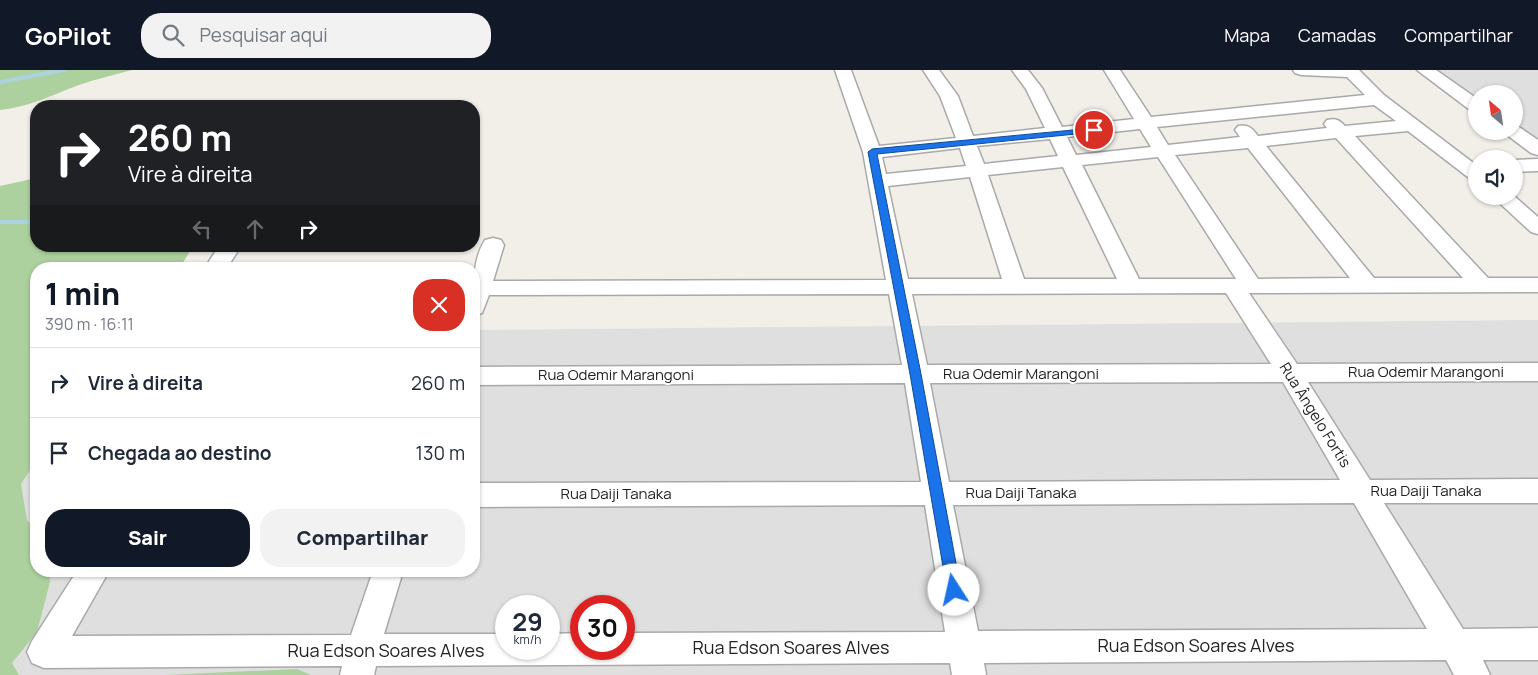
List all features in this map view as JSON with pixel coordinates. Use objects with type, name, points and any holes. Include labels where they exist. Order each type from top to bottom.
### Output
[{"type":"street","points":[[843,70],[872,152],[916,374],[966,661]]},
{"type":"street","points":[[932,70],[949,96],[977,170],[1015,286]]},
{"type":"street","points":[[1020,70],[1034,88],[1058,134],[1131,285]]},
{"type":"street","name":"Rua Ângelo Fortis","points":[[1112,70],[1163,151],[1290,373],[1473,675]]},
{"type":"street","points":[[1302,70],[1351,71],[1378,99],[1468,166]]},
{"type":"street","points":[[1425,70],[1468,100]]},
{"type":"street","points":[[872,152],[1378,99]]},
{"type":"street","points":[[1316,106],[1482,285]]},
{"type":"street","points":[[1232,115],[1368,285]]},
{"type":"street","points":[[878,181],[1411,125]]},
{"type":"street","points":[[1523,138],[1538,149]]},
{"type":"street","points":[[1523,166],[1538,165]]},
{"type":"street","points":[[1512,205],[1538,228]]},
{"type":"street","points":[[480,283],[493,245]]},
{"type":"street","points":[[480,295],[899,287],[1538,285]]},
{"type":"street","name":"Rua Odemir Marangoni","points":[[480,376],[1538,372]]},
{"type":"street","name":"Rua Daiji Tanaka","points":[[480,495],[1538,491]]},
{"type":"street","name":"Rua Edson Soares Alves","points":[[90,577],[44,652],[359,663],[966,661],[1538,644]]},
{"type":"street","points":[[359,663],[386,577]]},
{"type":"shaded area","points":[[1425,70],[1538,70],[1538,149],[1523,138],[1523,85],[1468,85],[1468,100]]},
{"type":"shaded area","points":[[1538,320],[1538,675],[0,675],[0,334],[30,334],[30,577],[480,577],[480,330]]},
{"type":"green space","points":[[0,70],[132,70],[85,83],[39,100],[30,100],[30,103],[0,110]]},
{"type":"green space","points":[[30,179],[30,252],[190,252],[183,262],[30,262],[30,470],[21,484],[27,520],[30,524],[30,577],[50,577],[50,582],[37,632],[12,663],[19,675],[0,675],[0,186]]},
{"type":"green space","points":[[297,669],[311,675],[164,675]]},
{"type":"waterway","points":[[0,82],[64,70]]},
{"type":"waterway","points":[[0,222],[30,222]]},
{"type":"route","points":[[954,590],[916,374],[872,152],[1094,130]]}]
